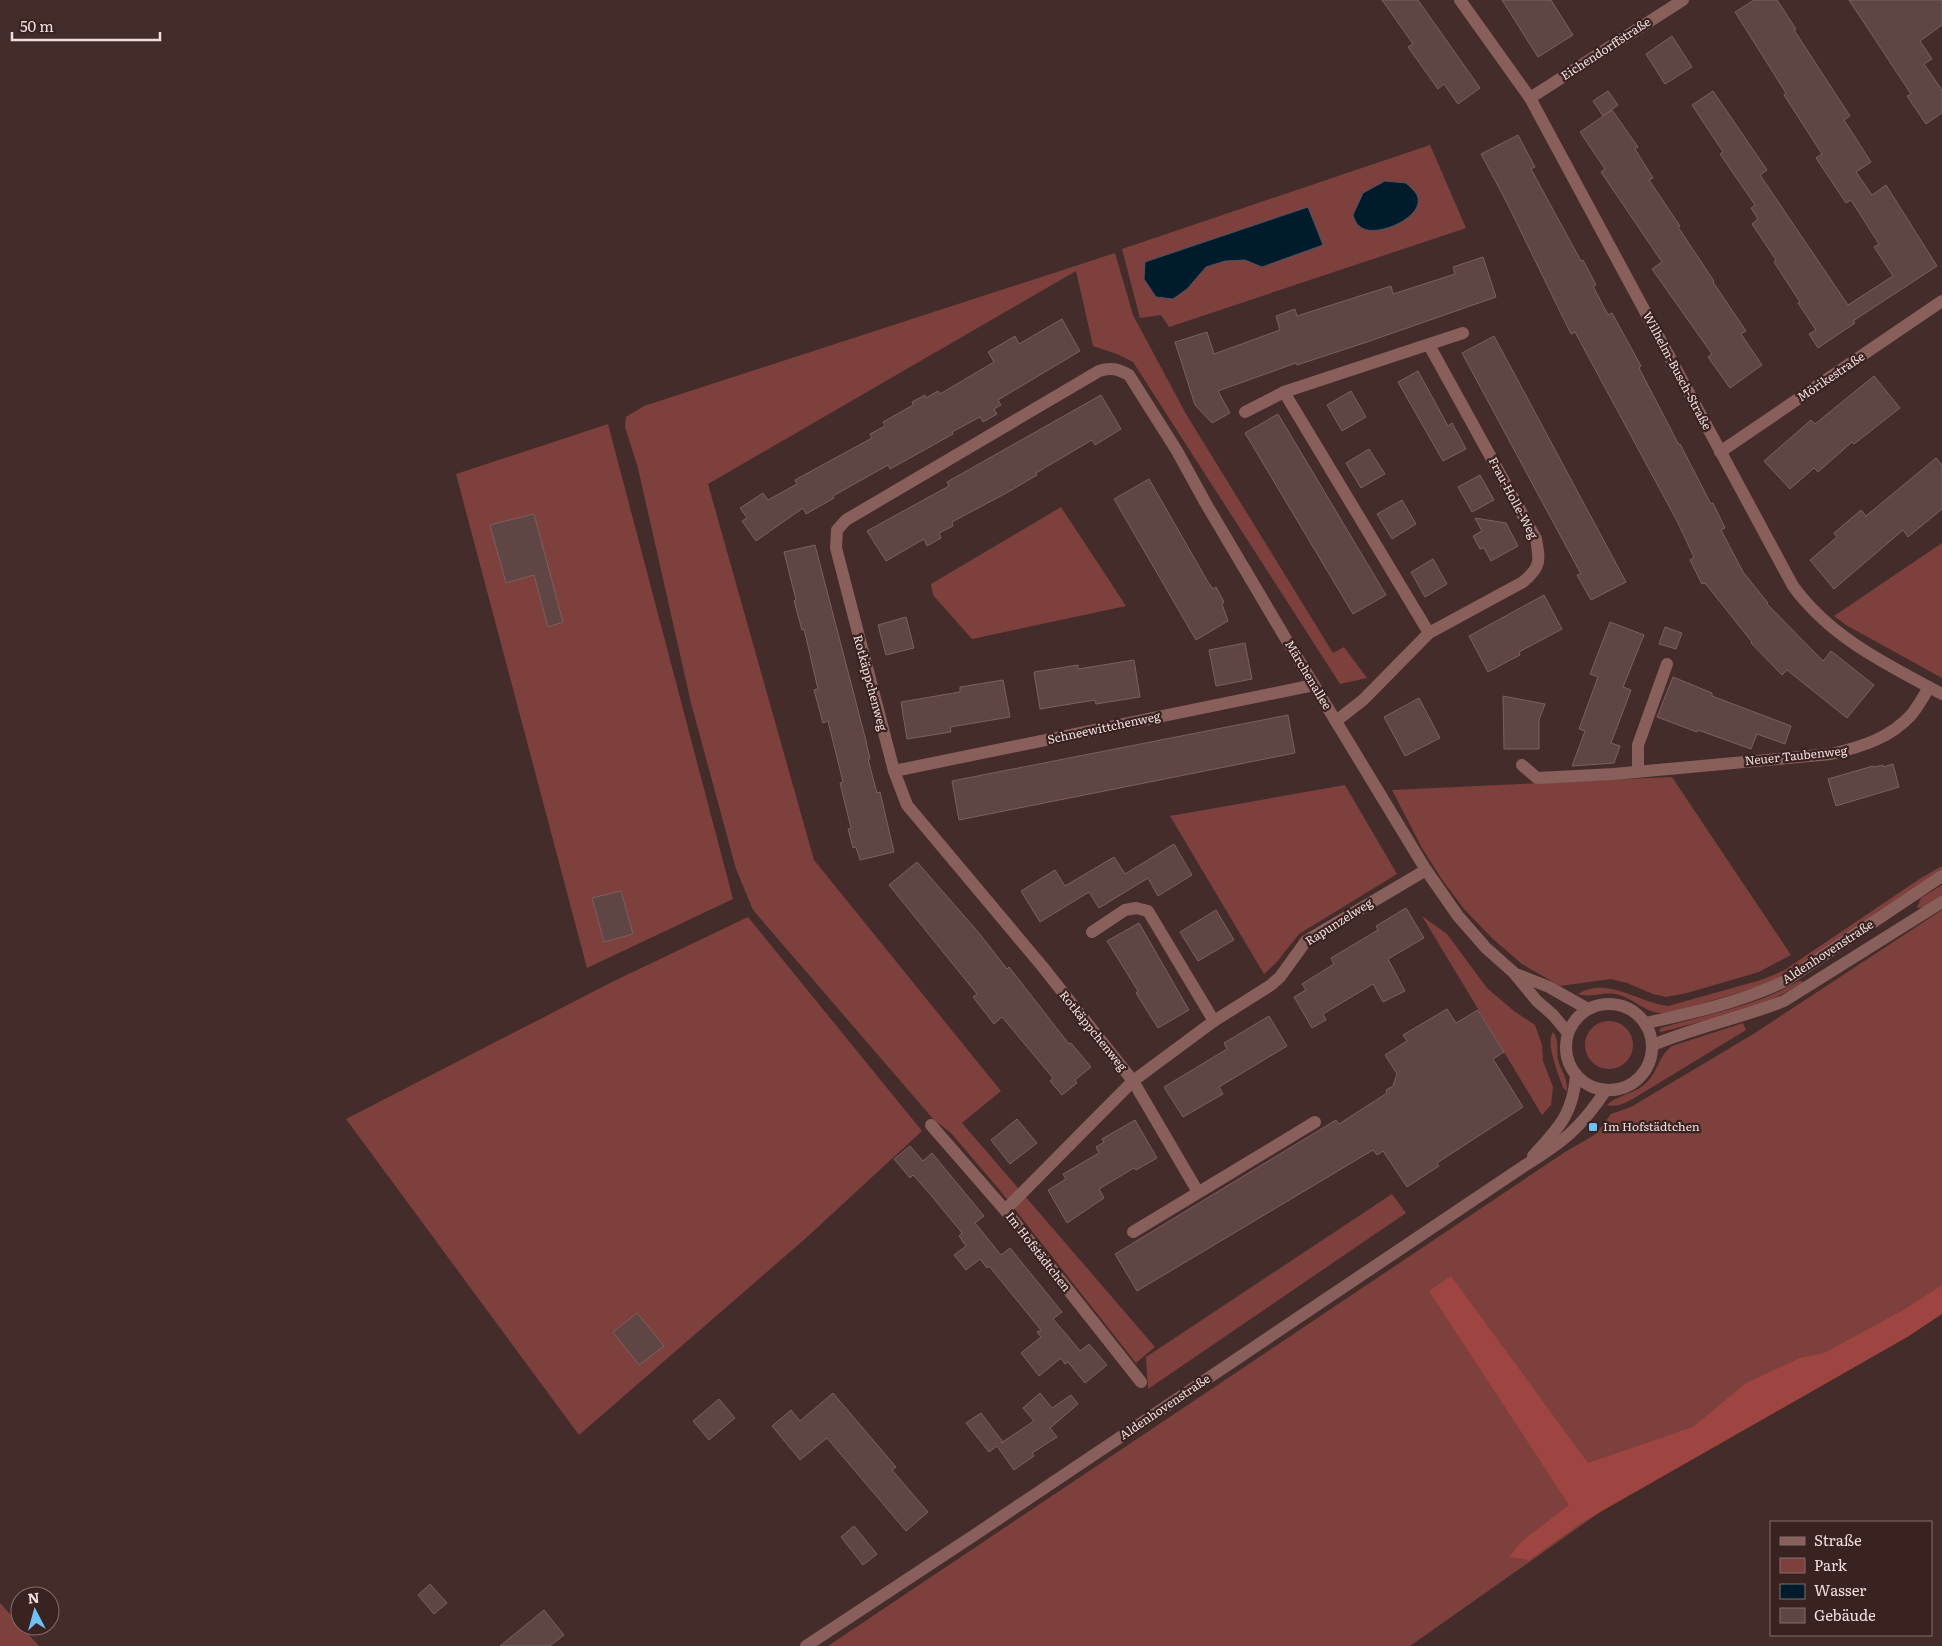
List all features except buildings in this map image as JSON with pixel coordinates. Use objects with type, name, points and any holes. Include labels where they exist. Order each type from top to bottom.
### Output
[{"type":"street","name":"Wilhelm-Busch-Straße","points":[[1460,0],[1530,98],[1793,586],[1820,619],[1871,656],[1942,694]]},
{"type":"street","name":"Eichendorffstraße","points":[[1530,98],[1683,0]]},
{"type":"street","name":"Mörikestraße","points":[[1720,452],[1942,301]]},
{"type":"street","points":[[1244,412],[1284,392],[1463,334]]},
{"type":"street","name":"Frau-Holle-Weg","points":[[1336,721],[1363,700],[1429,633],[1523,582],[1535,572],[1540,559],[1536,539],[1429,345]]},
{"type":"street","name":"Rotkäppchenweg","points":[[1118,369],[1109,368],[1092,375],[846,520],[837,530],[836,548],[894,771],[907,805],[1042,966],[1133,1081]]},
{"type":"street","name":"Märchenallee","points":[[1118,369],[1129,374],[1426,870],[1458,916],[1486,948],[1513,972],[1537,1001],[1553,1015],[1568,1033]]},
{"type":"street","points":[[1284,392],[1429,633]]},
{"type":"street","points":[[1638,771],[1638,745],[1667,664]]},
{"type":"street","name":"Schneewittchenweg","points":[[894,771],[1314,685]]},
{"type":"street","name":"Neuer Taubenweg","points":[[1522,765],[1538,778],[1809,756],[1854,749],[1892,732],[1912,714],[1929,687]]},
{"type":"street","name":"Rapunzelweg","points":[[1005,1210],[1133,1081],[1214,1021],[1271,985],[1280,977],[1306,942],[1426,870]]},
{"type":"street","name":"Aldenhovenstraße","points":[[1646,1023],[1674,1018],[1765,991],[1787,980],[1942,876]]},
{"type":"street","name":"Aldenhovenstraße","points":[[1653,1045],[1679,1034],[1762,1010],[1784,1000],[1942,902]]},
{"type":"street","points":[[1092,932],[1126,910],[1136,908],[1148,911],[1214,1021]]},
{"type":"street","name":"Märchenallee","points":[[1513,972],[1549,987],[1588,1009]]},
{"type":"street","points":[[1609,1003],[1630,1008],[1646,1023],[1653,1045],[1650,1063],[1640,1078],[1624,1088],[1606,1090],[1589,1086],[1576,1075],[1569,1062],[1566,1048],[1568,1033],[1576,1019],[1588,1009],[1609,1003]]},
{"type":"street","name":"Aldenhovenstraße","points":[[1524,1166],[1559,1127],[1574,1096],[1576,1075]]},
{"type":"street","points":[[1133,1081],[1198,1192]]},
{"type":"street","name":"Aldenhovenstraße","points":[[806,1646],[1524,1166],[1556,1148],[1578,1128],[1606,1090]]},
{"type":"street","points":[[1133,1232],[1315,1122]]},
{"type":"street","name":"Im Hofstädtchen","points":[[931,1125],[1005,1210],[1141,1382]]},
{"type":"green space","points":[[1430,145],[1466,228],[1169,327],[1161,315],[1140,318],[1122,249]]},
{"type":"green space","points":[[1115,253],[1133,315],[1186,414],[1333,653],[1344,647],[1367,678],[1340,684],[1133,362],[1093,346],[1076,271],[708,484],[814,860],[1001,1091],[962,1123],[1155,1347],[1136,1363],[998,1188],[951,1133],[934,1120],[753,910],[736,869],[691,703],[638,468],[625,427],[626,417],[644,406]]},
{"type":"green space","points":[[608,424],[733,899],[587,968],[456,474]]},
{"type":"green space","points":[[1061,507],[1126,606],[972,639],[933,595],[931,584]]},
{"type":"green space","points":[[1942,543],[1942,678],[1846,625],[1834,616]]},
{"type":"green space","points":[[1672,777],[1791,955],[1759,972],[1687,993],[1666,997],[1611,979],[1560,986],[1522,964],[1493,939],[1464,909],[1422,848],[1392,790]]},
{"type":"green space","points":[[1345,785],[1397,874],[1299,934],[1276,963],[1264,974],[1170,816]]},
{"type":"green space","points":[[1942,866],[1942,872],[1787,975],[1759,986],[1686,1009],[1662,1013],[1644,1008],[1628,998],[1616,994],[1578,994],[1589,989],[1612,989],[1668,1006],[1761,980],[1783,971],[1921,878]]},
{"type":"green space","points":[[1942,885],[1942,896],[1926,907],[1917,908],[1921,898]]},
{"type":"green space","points":[[1942,910],[1942,1296],[1735,1417],[1410,1646],[828,1646],[1565,1152],[1596,1134],[1611,1114],[1631,1107],[1755,1033]]},
{"type":"green space","points":[[1422,916],[1447,934],[1487,988],[1514,1011],[1535,1025],[1542,1045],[1543,1061],[1553,1087],[1551,1105],[1542,1115]]},
{"type":"green space","points":[[748,917],[922,1131],[806,1238],[579,1435],[346,1119],[614,981]]},
{"type":"green space","points":[[1802,981],[1802,983],[1752,1007],[1697,1023],[1659,1031],[1661,1028],[1732,1009],[1766,997]]},
{"type":"green space","points":[[1604,1021],[1614,1021],[1626,1028],[1633,1040],[1633,1050],[1626,1062],[1614,1069],[1604,1069],[1596,1065],[1589,1058],[1585,1050],[1585,1040],[1589,1032],[1596,1025]]},
{"type":"green space","points":[[1743,1023],[1746,1030],[1636,1097],[1619,1105],[1607,1105],[1644,1085],[1652,1077],[1664,1054],[1672,1046]]},
{"type":"green space","points":[[1553,1032],[1557,1042],[1558,1060],[1565,1078],[1567,1091],[1563,1088],[1552,1052],[1551,1037]]},
{"type":"green space","points":[[1392,1194],[1406,1213],[1148,1389],[1146,1357]]},
{"type":"green space","points":[[0,1603],[10,1614],[10,1636],[30,1636],[39,1646],[0,1646]]},
{"type":"shaded area","points":[[1451,1276],[1588,1463],[1693,1427],[1746,1383],[1800,1358],[1824,1353],[1905,1309],[1942,1285],[1942,1314],[1909,1336],[1581,1523],[1529,1560],[1509,1557],[1522,1541],[1569,1505],[1429,1291]]},
{"type":"water","points":[[1385,181],[1406,183],[1417,195],[1418,203],[1415,210],[1399,223],[1389,227],[1379,230],[1362,228],[1356,223],[1353,215],[1363,193]]},
{"type":"water","points":[[1308,207],[1323,245],[1262,267],[1245,260],[1225,261],[1206,267],[1187,289],[1173,299],[1156,297],[1144,279],[1145,262]]},
{"type":"place","name":"Im Hofstädtchen","points":[[1593,1127]]}]
